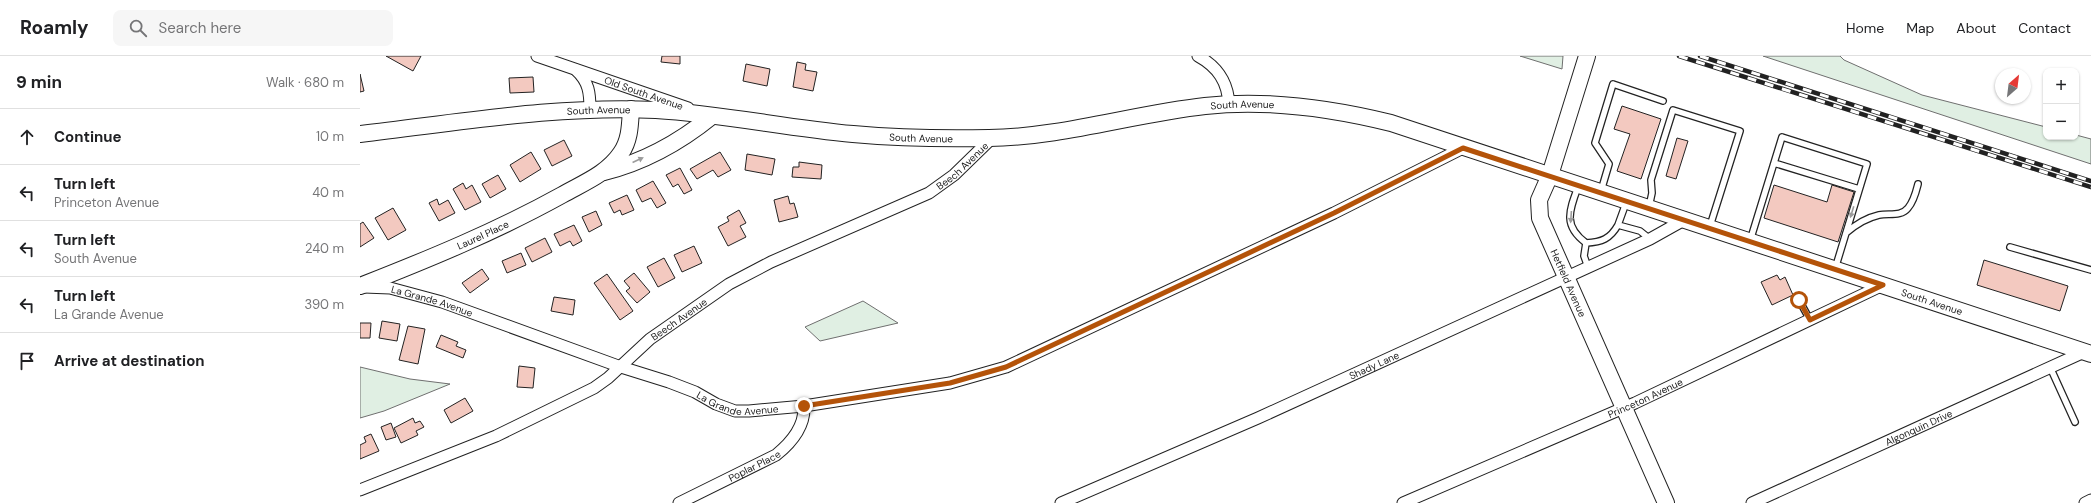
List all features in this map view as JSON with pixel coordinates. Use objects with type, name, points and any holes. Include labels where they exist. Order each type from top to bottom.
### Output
[{"type":"main road","name":"Hetfield Avenue","points":[[1587,56],[1550,175],[1539,200],[1540,218],[1568,277],[1666,503]]},
{"type":"main road","name":"South Avenue","points":[[360,134],[590,110],[631,110],[712,116],[854,134],[992,138],[1033,135],[1206,106],[1264,103],[1305,106],[1354,114],[1391,123],[2088,353]]},
{"type":"main road","name":"Laurel Place","points":[[601,173],[621,153],[627,141],[631,110]]},
{"type":"main road","name":"Laurel Place","points":[[360,286],[442,254],[522,217],[601,173],[630,164],[677,142],[712,116]]},
{"type":"street","name":"Old South Avenue","points":[[537,56],[712,116]]},
{"type":"street","points":[[1198,56],[1215,68],[1222,77],[1227,87],[1230,105]]},
{"type":"street","name":"Old South Avenue","points":[[576,70],[584,77],[588,86],[590,110]]},
{"type":"street","name":"Beech Avenue","points":[[360,490],[496,436],[594,388],[621,367],[650,339],[729,284],[771,262],[928,193],[954,175],[992,138]]},
{"type":"street","name":"La Grande Avenue","points":[[360,286],[390,288],[442,302],[621,367],[676,384],[695,392],[716,404],[735,411],[804,406],[950,383],[1006,367],[1334,213],[1463,148]]},
{"type":"street","name":"Shady Lane","points":[[1061,503],[1258,418],[1650,239],[1684,220]]},
{"type":"street","name":"Princeton Avenue","points":[[1403,503],[1625,408],[1883,285]]},
{"type":"street","name":"Algonquin Drive","points":[[1752,503],[2050,367],[2088,353]]},
{"type":"street","name":"Poplar Place","points":[[679,503],[776,455],[786,447],[797,432],[802,420],[804,406]]},
{"type":"street","points":[[2085,503],[2091,500]]},
{"type":"lane","points":[[1600,193],[1609,164],[1594,143],[1612,84],[1663,101]]},
{"type":"lane","points":[[1649,208],[1652,193],[1651,180],[1673,110],[1740,131],[1709,228]]},
{"type":"lane","points":[[1750,241],[1782,137],[1867,164],[1835,269]]},
{"type":"lane","points":[[1774,163],[1859,189]]},
{"type":"lane","points":[[1846,234],[1857,224],[1878,215],[1898,214],[1904,211],[1913,200],[1918,184]]},
{"type":"lane","points":[[1579,185],[1572,205],[1570,223],[1576,236],[1586,243],[1597,243],[1608,239],[1618,225],[1627,201]]},
{"type":"lane","points":[[1618,225],[1640,231],[1650,239]]},
{"type":"lane","points":[[1586,243],[1584,256],[1588,267]]},
{"type":"lane","points":[[2010,248],[2091,270]]},
{"type":"lane","points":[[1799,300],[1810,320]]},
{"type":"lane","points":[[2050,367],[2075,422]]},
{"type":"green space","points":[[1520,56],[1563,56],[1562,69]]},
{"type":"green space","points":[[1763,56],[1840,56],[1844,60],[1922,95],[2043,126],[2043,140],[2079,140],[2079,136],[2091,139],[2091,164]]},
{"type":"green space","points":[[863,301],[898,323],[820,341],[805,327]]},
{"type":"green space","points":[[360,367],[410,379],[450,384],[384,411],[360,418]]},
{"type":"building","points":[[386,56],[421,56],[413,71]]},
{"type":"building","points":[[662,56],[680,56],[680,64],[661,62]]},
{"type":"building","points":[[797,62],[806,64],[805,70],[817,72],[813,91],[793,87]]},
{"type":"building","points":[[746,64],[770,69],[767,86],[743,81]]},
{"type":"building","points":[[360,74],[364,91],[360,92]]},
{"type":"building","points":[[533,77],[534,92],[510,93],[509,78]]},
{"type":"building","points":[[1622,106],[1661,119],[1641,179],[1617,171],[1630,134],[1614,129]]},
{"type":"building","points":[[1677,138],[1688,141],[1676,179],[1666,176]]},
{"type":"building","points":[[564,140],[572,156],[552,166],[544,150]]},
{"type":"building","points":[[531,152],[541,169],[520,182],[510,165]]},
{"type":"building","points":[[720,152],[731,170],[718,177],[713,170],[697,179],[690,169]]},
{"type":"building","points":[[747,154],[775,159],[772,175],[745,170]]},
{"type":"building","points":[[799,162],[822,165],[821,179],[792,177],[793,167],[799,167]]},
{"type":"building","points":[[680,168],[692,190],[684,194],[678,184],[673,187],[666,175]]},
{"type":"building","points":[[498,175],[506,189],[490,198],[482,184]]},
{"type":"building","points":[[653,181],[666,203],[657,208],[651,198],[642,202],[636,190]]},
{"type":"building","points":[[463,183],[466,189],[472,185],[481,202],[465,210],[453,189]]},
{"type":"building","points":[[1774,185],[1827,202],[1832,185],[1854,192],[1838,242],[1764,218]]},
{"type":"building","points":[[627,195],[634,210],[622,215],[620,210],[614,213],[609,203]]},
{"type":"building","points":[[788,196],[790,204],[794,203],[798,217],[779,222],[774,200]]},
{"type":"building","points":[[437,199],[439,205],[448,200],[455,213],[439,221],[429,203]]},
{"type":"building","points":[[393,208],[406,230],[388,240],[375,218]]},
{"type":"building","points":[[739,210],[746,223],[740,226],[746,237],[728,246],[718,227],[729,221],[727,217]]},
{"type":"building","points":[[596,211],[602,225],[589,232],[582,217]]},
{"type":"building","points":[[363,222],[374,238],[360,247],[360,224]]},
{"type":"building","points":[[574,225],[582,241],[573,246],[570,241],[560,246],[554,234]]},
{"type":"building","points":[[545,238],[552,252],[532,262],[525,248]]},
{"type":"building","points":[[694,246],[702,263],[682,272],[674,255]]},
{"type":"building","points":[[521,253],[526,265],[507,273],[502,261]]},
{"type":"building","points":[[664,258],[675,278],[658,287],[647,267]]},
{"type":"building","points":[[1984,260],[2068,286],[2060,311],[1977,285]]},
{"type":"building","points":[[482,269],[489,279],[470,293],[462,283]]},
{"type":"building","points":[[634,273],[650,292],[637,303],[626,291],[630,288],[624,281]]},
{"type":"building","points":[[607,274],[633,311],[620,320],[594,283]]},
{"type":"building","points":[[1777,275],[1780,280],[1785,277],[1793,295],[1772,305],[1761,282]]},
{"type":"building","points":[[554,297],[575,300],[573,315],[551,311]]},
{"type":"building","points":[[382,321],[400,324],[397,341],[379,338]]},
{"type":"building","points":[[360,323],[371,323],[370,338],[360,338]]},
{"type":"building","points":[[408,326],[425,329],[418,364],[399,360]]},
{"type":"building","points":[[441,335],[458,342],[456,346],[466,350],[463,358],[436,347]]},
{"type":"building","points":[[519,366],[535,368],[533,388],[517,387]]},
{"type":"building","points":[[465,398],[473,411],[451,423],[444,410]]},
{"type":"building","points":[[413,418],[415,423],[420,421],[424,427],[416,431],[418,435],[401,443],[394,428]]},
{"type":"building","points":[[391,423],[396,437],[386,440],[381,427]]},
{"type":"building","points":[[371,434],[379,451],[360,459],[360,445],[366,442],[364,437]]},
{"type":"railway","points":[[1679,56],[2091,187]]},
{"type":"railway","points":[[1700,56],[2091,181]]},
{"type":"route","points":[[804,406],[950,383],[980,376],[1006,367],[1334,213],[1463,148],[1550,175],[1600,193],[1883,285],[1810,320],[1799,300]]}]
